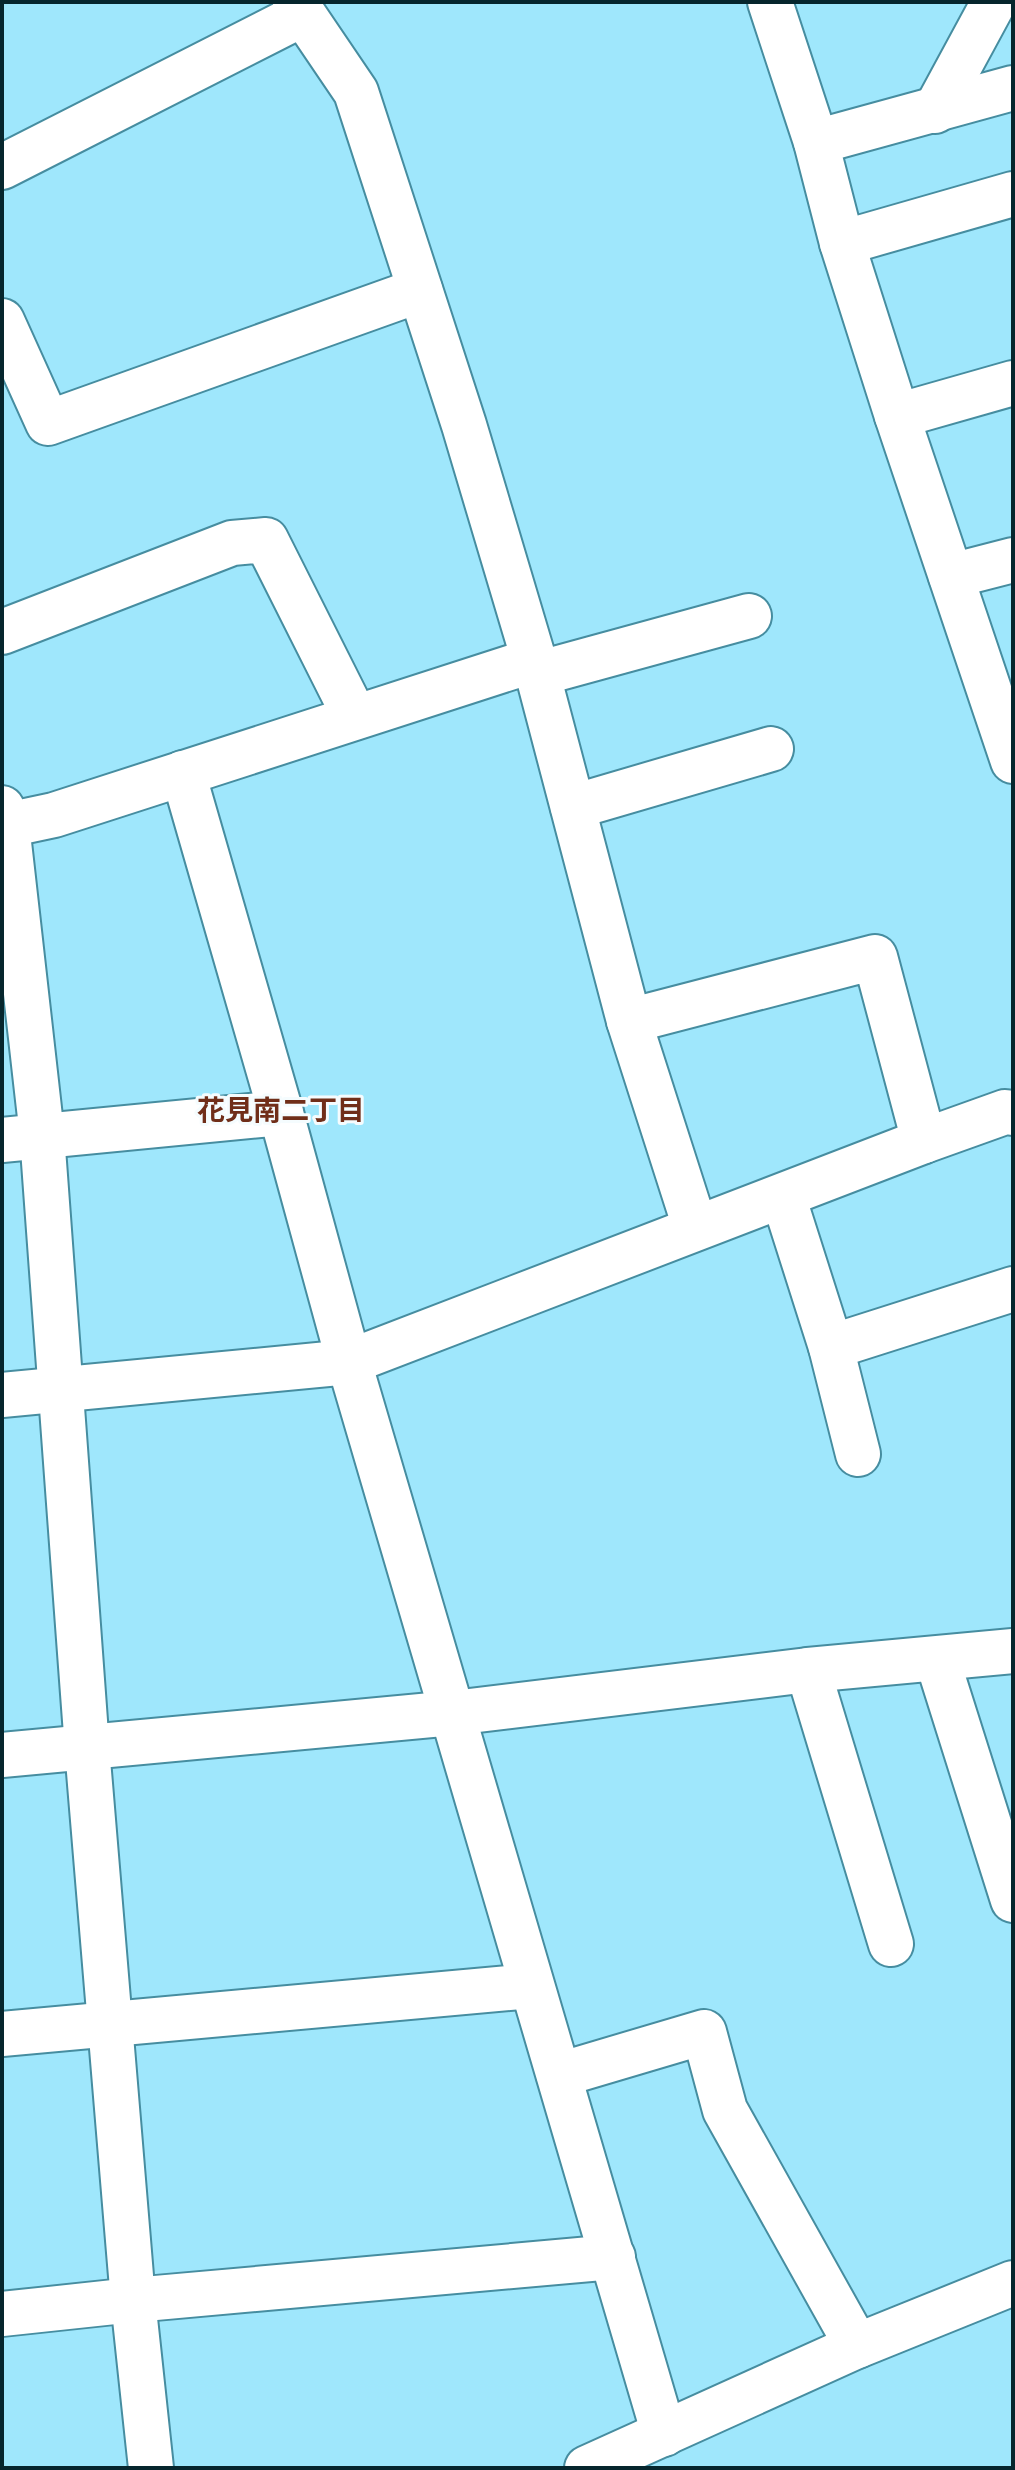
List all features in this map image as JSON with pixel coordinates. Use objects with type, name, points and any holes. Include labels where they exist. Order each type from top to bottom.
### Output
[{"type":"street","points":[[770,2],[816,142],[842,243],[897,416],[1011,748]]},
{"type":"street","points":[[935,111],[994,2]]},
{"type":"street","points":[[2,167],[299,8],[356,92],[535,667],[629,1021],[695,1227]]},
{"type":"street","points":[[816,142],[1013,88]]},
{"type":"street","points":[[842,243],[1013,194]]},
{"type":"street","points":[[2,321],[48,423],[420,290]]},
{"type":"street","points":[[897,416],[1013,383]]},
{"type":"street","points":[[2,632],[232,543],[266,540],[355,717]]},
{"type":"street","points":[[951,576],[1013,560]]},
{"type":"street","points":[[151,2468],[133,2300],[59,1390],[22,1137],[4,816],[54,815],[355,717],[535,667],[749,616]]},
{"type":"street","points":[[573,807],[771,749]]},
{"type":"street","points":[[183,773],[349,1362],[664,2434]]},
{"type":"street","points":[[629,1021],[875,957],[924,1141]]},
{"type":"street","points":[[2,1395],[349,1362],[924,1141],[1005,1112],[1013,1113]]},
{"type":"street","points":[[22,1137],[281,1113]]},
{"type":"street","points":[[783,1196],[831,1347],[858,1454]]},
{"type":"street","points":[[831,1347],[1013,1289]]},
{"type":"street","points":[[2,1755],[453,1713],[808,1670],[1013,1651]]},
{"type":"street","points":[[937,1659],[1013,1900]]},
{"type":"street","points":[[808,1670],[891,1944]]},
{"type":"street","points":[[2,2034],[531,1986]]},
{"type":"street","points":[[559,2075],[704,2032],[725,2110],[857,2346]]},
{"type":"street","points":[[2,2314],[613,2257]]},
{"type":"street","points":[[587,2468],[857,2346],[1013,2284]]},
{"type":"district","name":"花見南二丁目","points":[[281,1109]]}]
